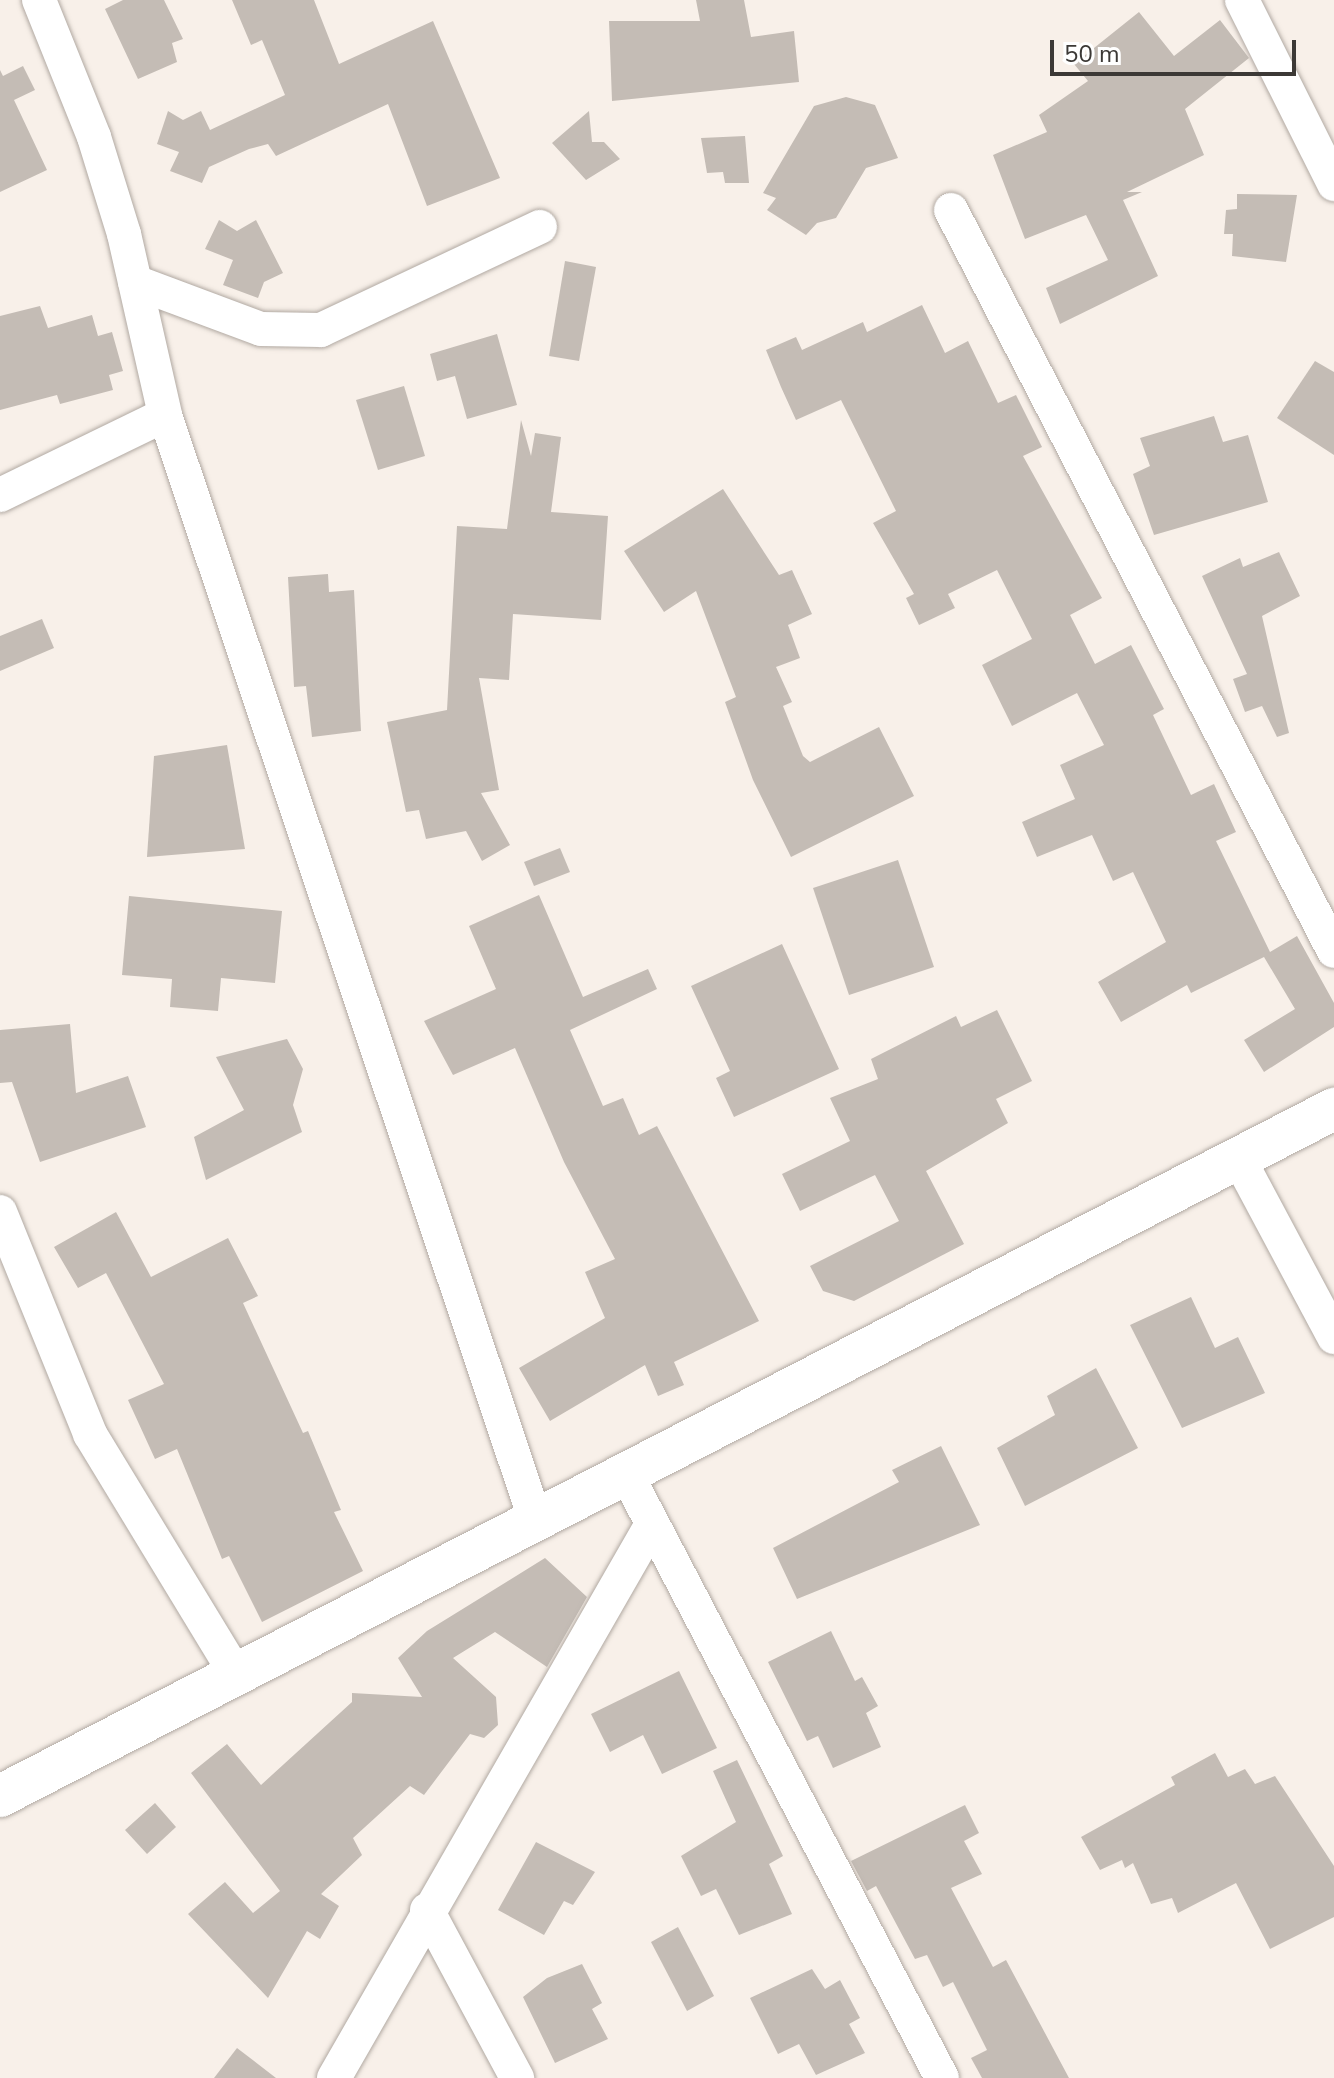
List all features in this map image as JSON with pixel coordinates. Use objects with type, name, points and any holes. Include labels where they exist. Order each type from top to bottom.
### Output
[{"type":"street","points":[[39,0],[94,137],[135,282],[165,415],[535,1519]]},
{"type":"street","points":[[1242,0],[1334,184]]},
{"type":"street","points":[[951,210],[1334,951]]},
{"type":"street","points":[[135,282],[261,329],[321,330],[540,227]]},
{"type":"street","points":[[0,495],[165,415]]},
{"type":"street","points":[[0,1796],[1334,1109]]},
{"type":"street","points":[[1239,1159],[1334,1337]]},
{"type":"street","points":[[0,1212],[90,1434],[237,1676]]},
{"type":"street","points":[[627,1475],[942,2078]]},
{"type":"street","points":[[334,2078],[427,1910],[652,1524]]},
{"type":"street","points":[[427,1910],[517,2078]]},
{"type":"building","points":[[123,0],[164,0],[183,39],[172,43],[177,62],[138,79],[105,9]]},
{"type":"building","points":[[232,0],[314,0],[339,64],[433,21],[500,178],[427,206],[388,104],[276,156],[268,144],[249,149],[209,167],[202,183],[170,171],[179,152],[157,144],[168,111],[183,120],[201,111],[210,130],[285,95],[262,40],[251,45]]},
{"type":"building","points":[[696,0],[744,0],[751,37],[794,31],[799,82],[612,101],[609,21],[700,21]]},
{"type":"building","points":[[1139,12],[1174,56],[1220,20],[1249,58],[1185,109],[1204,155],[1127,192],[1142,192],[1123,200],[1158,276],[1060,324],[1046,288],[1108,260],[1086,215],[1025,239],[993,155],[1047,132],[1039,115],[1088,81],[1074,64]]},
{"type":"building","points":[[23,66],[35,90],[14,100],[47,170],[0,192],[0,70],[3,76]]},
{"type":"building","points":[[846,97],[875,105],[898,158],[866,168],[836,218],[817,223],[806,235],[767,210],[776,198],[763,193],[814,106]]},
{"type":"building","points":[[589,111],[592,142],[604,142],[620,159],[586,180],[552,143]]},
{"type":"building","points":[[745,136],[749,183],[725,183],[723,172],[707,173],[701,138]]},
{"type":"building","points":[[1237,194],[1297,195],[1286,262],[1232,256],[1233,234],[1224,234],[1226,210],[1237,209]]},
{"type":"building","points":[[219,220],[237,231],[256,220],[283,273],[264,282],[258,298],[223,285],[233,260],[205,249]]},
{"type":"building","points":[[565,261],[596,267],[579,361],[549,356]]},
{"type":"building","points":[[922,305],[945,353],[968,341],[998,403],[1016,395],[1042,447],[1023,456],[1102,598],[1070,615],[1095,664],[1131,645],[1164,709],[1153,715],[1191,795],[1214,784],[1236,832],[1216,841],[1270,952],[1297,936],[1334,1003],[1334,1027],[1264,1072],[1244,1040],[1295,1009],[1264,957],[1191,993],[1187,985],[1121,1022],[1098,982],[1166,942],[1133,872],[1113,881],[1092,835],[1037,857],[1022,822],[1075,799],[1060,765],[1104,745],[1077,693],[1012,726],[982,665],[1032,639],[997,570],[948,594],[955,608],[919,625],[906,598],[914,594],[873,523],[896,511],[841,400],[796,420],[766,350],[796,337],[802,350],[863,322],[867,332]]},
{"type":"building","points":[[40,306],[48,328],[92,315],[98,336],[112,332],[123,371],[109,375],[113,390],[60,404],[57,395],[0,410],[0,316]]},
{"type":"building","points":[[497,334],[517,405],[467,419],[455,376],[437,381],[430,354]]},
{"type":"building","points":[[1315,361],[1334,372],[1334,455],[1277,418]]},
{"type":"building","points":[[404,386],[425,456],[378,470],[356,400]]},
{"type":"building","points":[[1214,416],[1223,442],[1248,435],[1268,502],[1154,535],[1133,474],[1150,466],[1140,438]]},
{"type":"building","points":[[521,420],[531,456],[535,433],[561,437],[551,512],[608,516],[601,620],[513,614],[509,680],[479,678],[499,790],[481,793],[510,845],[482,861],[466,831],[426,839],[419,810],[406,812],[387,722],[447,710],[457,526],[507,529]]},
{"type":"building","points":[[723,489],[779,575],[792,570],[812,614],[788,625],[800,658],[776,667],[792,702],[783,706],[803,756],[810,762],[879,727],[914,796],[791,857],[753,780],[725,702],[736,697],[696,591],[664,612],[624,551]]},
{"type":"building","points":[[1279,552],[1300,596],[1262,616],[1289,733],[1277,737],[1262,706],[1245,712],[1233,679],[1247,674],[1202,576],[1240,558],[1243,567]]},
{"type":"building","points":[[328,574],[329,592],[354,590],[361,731],[312,737],[306,686],[294,687],[288,577]]},
{"type":"building","points":[[42,619],[54,648],[0,671],[0,636]]},
{"type":"building","points":[[227,745],[245,849],[147,857],[154,756]]},
{"type":"building","points":[[560,848],[570,872],[534,886],[524,862]]},
{"type":"building","points":[[898,860],[934,967],[849,995],[813,888]]},
{"type":"building","points":[[539,895],[583,997],[648,969],[657,989],[570,1030],[603,1106],[623,1098],[639,1135],[657,1126],[759,1321],[674,1362],[684,1385],[658,1396],[645,1365],[550,1421],[519,1368],[605,1318],[585,1272],[615,1259],[564,1162],[515,1048],[453,1075],[424,1021],[496,989],[469,926]]},
{"type":"building","points":[[129,896],[282,911],[275,983],[221,978],[218,1011],[170,1007],[172,979],[122,975]]},
{"type":"building","points":[[782,944],[839,1069],[734,1117],[716,1078],[730,1071],[691,986]]},
{"type":"building","points":[[997,1010],[1032,1081],[996,1099],[1008,1123],[926,1171],[964,1244],[854,1301],[823,1291],[810,1266],[899,1221],[875,1175],[800,1211],[782,1174],[850,1141],[830,1098],[878,1079],[871,1059],[956,1016],[961,1027]]},
{"type":"building","points":[[70,1024],[76,1093],[128,1076],[146,1127],[40,1162],[12,1082],[0,1083],[0,1030]]},
{"type":"building","points":[[287,1039],[303,1069],[293,1105],[302,1132],[206,1180],[194,1137],[244,1110],[216,1057]]},
{"type":"building","points":[[116,1212],[151,1277],[228,1238],[258,1296],[243,1303],[303,1433],[308,1431],[341,1510],[334,1512],[363,1571],[262,1622],[229,1556],[222,1559],[177,1449],[155,1459],[128,1400],[164,1384],[106,1273],[78,1288],[54,1247]]},
{"type":"building","points":[[1191,1297],[1215,1348],[1238,1337],[1265,1393],[1182,1428],[1130,1325]]},
{"type":"building","points":[[1096,1368],[1138,1448],[1025,1506],[997,1448],[1055,1415],[1047,1396]]},
{"type":"building","points":[[941,1446],[980,1525],[797,1599],[773,1548],[899,1482],[892,1470]]},
{"type":"building","points":[[545,1558],[587,1597],[547,1667],[495,1632],[453,1658],[496,1697],[498,1725],[484,1738],[470,1734],[424,1795],[410,1786],[353,1838],[362,1855],[321,1894],[339,1906],[320,1939],[307,1931],[268,1998],[188,1914],[225,1882],[253,1913],[280,1891],[191,1773],[227,1744],[261,1785],[352,1702],[352,1693],[422,1697],[398,1658],[427,1631]]},
{"type":"building","points":[[831,1631],[855,1681],[862,1677],[878,1706],[866,1713],[881,1747],[833,1768],[818,1736],[807,1741],[768,1662]]},
{"type":"building","points":[[679,1671],[717,1748],[662,1774],[643,1735],[610,1752],[591,1714]]},
{"type":"building","points":[[1215,1753],[1228,1777],[1245,1769],[1255,1784],[1275,1776],[1334,1866],[1334,1917],[1270,1949],[1236,1883],[1178,1913],[1172,1898],[1151,1904],[1133,1863],[1125,1868],[1122,1860],[1100,1870],[1081,1837],[1175,1785],[1171,1777]]},
{"type":"building","points":[[737,1760],[783,1856],[769,1864],[792,1914],[739,1935],[716,1889],[701,1896],[681,1856],[736,1822],[713,1771]]},
{"type":"building","points":[[155,1803],[176,1827],[147,1854],[125,1830]]},
{"type":"building","points":[[965,1805],[979,1833],[964,1841],[982,1874],[951,1888],[993,1967],[1006,1960],[1069,2078],[982,2078],[971,2058],[987,2050],[953,1982],[943,1987],[927,1955],[915,1959],[876,1886],[867,1891],[851,1861]]},
{"type":"building","points":[[536,1842],[595,1872],[573,1905],[564,1901],[544,1935],[498,1910]]},
{"type":"building","points":[[678,1927],[714,1996],[687,2011],[651,1942]]},
{"type":"building","points":[[582,1964],[602,2003],[592,2009],[608,2039],[555,2063],[523,1997],[547,1978]]},
{"type":"building","points":[[812,1969],[825,1989],[840,1980],[860,2018],[849,2024],[865,2053],[816,2075],[799,2044],[778,2054],[750,1998]]},
{"type":"building","points":[[237,2048],[276,2078],[214,2078]]}]
